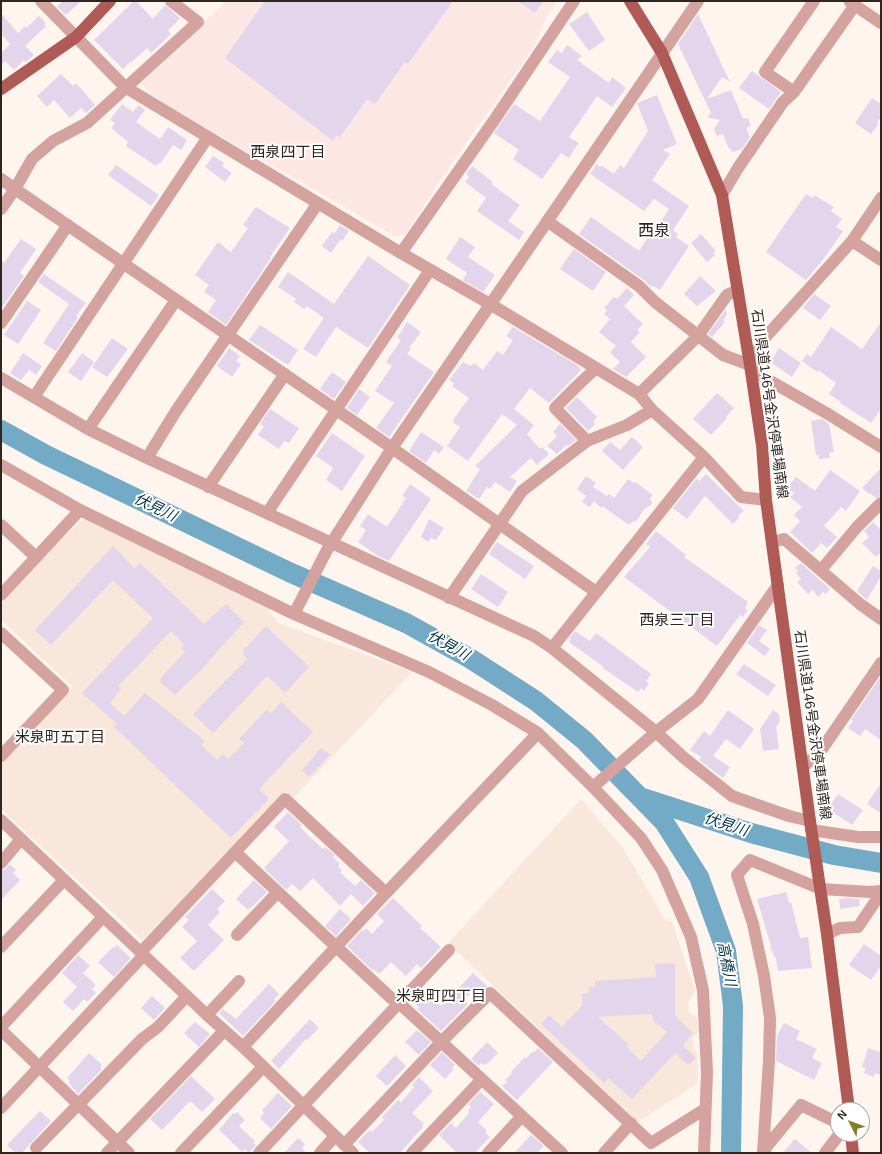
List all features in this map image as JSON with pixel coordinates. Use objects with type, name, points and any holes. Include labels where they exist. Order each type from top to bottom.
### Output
[{"type":"main road","points":[[2,87],[76,37],[110,1]]},
{"type":"main road","name":"石川県道146号金沢停車場南線","points":[[630,1],[662,53],[722,195],[762,445],[766,500],[821,889]]},
{"type":"main road","points":[[821,889],[848,1102]]},
{"type":"main road","points":[[852,1142],[853,1153]]},
{"type":"street","points":[[41,1],[125,87],[639,394],[652,410],[704,458],[741,497],[766,500]]},
{"type":"street","points":[[1,209],[15,189],[32,159],[53,141],[88,123],[125,87],[198,22],[171,1]]},
{"type":"street","points":[[401,253],[574,1]]},
{"type":"street","points":[[296,611],[329,546],[392,448],[698,1]]},
{"type":"street","points":[[794,92],[765,72],[814,1]]},
{"type":"street","points":[[722,195],[738,168],[784,102],[794,92],[852,3],[881,23]]},
{"type":"street","points":[[34,397],[208,137]]},
{"type":"street","points":[[1,179],[392,448],[596,592]]},
{"type":"street","points":[[750,365],[762,341],[852,241],[881,198]]},
{"type":"street","points":[[147,458],[176,411],[227,335],[252,302],[318,202]]},
{"type":"street","points":[[547,221],[639,286],[655,302],[724,355],[750,365],[765,378],[879,441]]},
{"type":"street","points":[[1,323],[68,225]]},
{"type":"street","points":[[852,241],[881,260]]},
{"type":"street","points":[[267,513],[430,270]]},
{"type":"street","points":[[639,394],[698,336],[727,295],[738,290]]},
{"type":"street","points":[[88,429],[176,300]]},
{"type":"street","points":[[587,441],[555,408],[596,368]]},
{"type":"street","points":[[208,487],[285,374]]},
{"type":"street","points":[[1,378],[88,429],[147,458],[267,513],[329,546],[534,636],[552,648],[732,796],[811,825],[858,837],[881,837]]},
{"type":"street","points":[[449,598],[522,491],[587,441],[627,425],[652,410]]},
{"type":"street","points":[[552,648],[704,458]]},
{"type":"street","points":[[1,465],[80,510],[429,672],[492,705],[538,733],[596,785],[641,838],[662,870],[691,937],[703,990],[707,1072],[704,1153]]},
{"type":"street","points":[[821,570],[857,527],[881,503]]},
{"type":"street","points":[[1,595],[80,510]]},
{"type":"street","points":[[1,525],[36,557]]},
{"type":"street","points":[[772,542],[784,539],[860,604],[881,619]]},
{"type":"street","points":[[596,785],[698,699],[778,585]]},
{"type":"street","points":[[1,633],[63,690],[1,756]]},
{"type":"street","points":[[803,767],[820,752],[881,663]]},
{"type":"street","points":[[243,1047],[386,893],[538,733]]},
{"type":"street","points":[[1,1108],[285,799],[386,893]]},
{"type":"street","points":[[1,820],[186,996],[243,1047],[302,1106],[349,1149],[441,1042],[490,993],[651,1143],[705,1109]]},
{"type":"street","points":[[1,863],[21,839]]},
{"type":"street","points":[[235,852],[390,998],[399,1003],[562,1153]]},
{"type":"street","points":[[764,1152],[770,1018],[764,976],[753,924],[737,875],[750,860],[821,889],[881,892]]},
{"type":"street","points":[[1,947],[64,880]]},
{"type":"street","points":[[237,935],[278,892]]},
{"type":"street","points":[[827,934],[840,928],[858,927],[881,892]]},
{"type":"street","points":[[1,1027],[103,917]]},
{"type":"street","points":[[259,1153],[449,950]]},
{"type":"street","points":[[207,1015],[239,981]]},
{"type":"street","points":[[36,1148],[142,1038],[158,1027],[186,996]]},
{"type":"street","points":[[1,1030],[129,1153]]},
{"type":"street","points":[[106,1153],[224,1031]]},
{"type":"street","points":[[181,1153],[262,1067]]},
{"type":"street","points":[[412,1153],[482,1079]]},
{"type":"street","points":[[764,1152],[801,1105],[830,1119]]},
{"type":"street","points":[[488,1153],[522,1116]]},
{"type":"street","points":[[604,1153],[631,1124]]},
{"type":"street","points":[[320,1153],[335,1136]]},
{"type":"street","points":[[825,1153],[833,1142]]},
{"type":"shaded area","points":[[226,1],[558,1],[546,18],[533,48],[448,169],[405,234],[395,236],[163,103],[141,84]]},
{"type":"shaded area","points":[[85,518],[269,607],[270,613],[279,623],[412,672],[293,799],[285,791],[145,938],[141,939],[1,809],[1,764],[73,687],[1,620],[1,605],[49,550]]},
{"type":"shaded area","points":[[581,799],[623,848],[665,919],[672,921],[695,991],[688,1002],[689,1012],[697,1018],[700,1032],[693,1037],[693,1048],[697,1054],[698,1083],[638,1122],[448,943]]},
{"type":"building","points":[[63,1],[81,1],[66,15],[57,7]]},
{"type":"building","points":[[134,1],[136,1],[153,19],[165,5],[180,18],[168,31],[171,34],[151,53],[147,48],[123,69],[94,40]]},
{"type":"building","points":[[265,1],[453,1],[408,64],[405,62],[375,104],[367,99],[340,137],[337,135],[333,141],[225,58]]},
{"type":"building","points":[[518,1],[544,1],[535,13]]},
{"type":"building","points":[[587,12],[605,40],[589,51],[569,24]]},
{"type":"building","points":[[1,13],[18,33],[39,16],[46,23],[44,24],[46,26],[25,46],[34,55],[26,62],[24,60],[14,70],[5,61],[1,66],[1,53],[10,44],[1,34]]},
{"type":"building","points":[[698,14],[730,82],[722,77],[707,99],[731,90],[743,119],[748,118],[751,126],[746,128],[750,137],[742,149],[733,152],[730,148],[729,149],[723,134],[717,136],[714,129],[720,120],[707,117],[711,113],[678,44]]},
{"type":"building","points":[[567,45],[582,56],[577,60],[609,83],[612,77],[626,88],[612,107],[597,96],[569,137],[579,143],[569,158],[561,153],[542,179],[513,159],[519,150],[494,133],[514,104],[540,121],[570,77],[548,62],[557,50],[562,53]]},
{"type":"building","points":[[752,71],[781,92],[769,109],[739,88]]},
{"type":"building","points":[[61,74],[73,86],[76,83],[95,105],[86,113],[81,108],[70,118],[54,100],[47,107],[37,96]]},
{"type":"building","points":[[657,95],[677,144],[663,150],[670,154],[652,180],[689,206],[673,230],[678,234],[676,237],[689,246],[660,290],[649,285],[579,234],[591,217],[639,251],[655,226],[657,227],[669,209],[654,199],[644,211],[590,174],[597,164],[614,174],[620,165],[624,168],[648,131],[637,103]]},
{"type":"building","points":[[872,98],[881,104],[881,117],[877,122],[879,123],[871,134],[855,123]]},
{"type":"building","points":[[122,104],[133,112],[139,105],[145,110],[136,122],[160,139],[168,127],[187,140],[181,150],[173,145],[160,164],[158,163],[156,166],[126,146],[128,142],[111,128],[115,123],[110,120]]},
{"type":"building","points":[[213,156],[224,163],[222,166],[232,173],[225,182],[205,167]]},
{"type":"building","points":[[116,165],[159,195],[151,206],[108,175]]},
{"type":"building","points":[[472,166],[493,182],[491,184],[520,205],[508,221],[524,232],[519,240],[477,211],[486,198],[465,182],[469,177],[466,174]]},
{"type":"building","points":[[806,194],[812,198],[814,195],[834,207],[831,211],[842,219],[836,227],[843,231],[825,257],[806,280],[766,252]]},
{"type":"building","points":[[256,207],[290,228],[226,325],[208,312],[216,300],[204,292],[209,285],[195,275],[218,242],[231,252],[248,228],[243,225]]},
{"type":"building","points":[[340,225],[349,231],[342,241],[340,240],[331,253],[322,246],[332,232],[334,234]]},
{"type":"building","points":[[701,234],[716,251],[713,253],[715,255],[707,262],[691,243]]},
{"type":"building","points":[[460,237],[475,247],[468,257],[495,275],[483,292],[463,280],[467,273],[446,259]]},
{"type":"building","points":[[21,239],[36,249],[20,273],[24,276],[1,309],[1,260],[4,263]]},
{"type":"building","points":[[574,249],[606,272],[593,291],[560,269]]},
{"type":"building","points":[[368,256],[410,285],[368,348],[336,327],[316,357],[303,349],[324,318],[307,306],[304,309],[294,302],[296,299],[278,287],[288,272],[334,304]]},
{"type":"building","points":[[44,274],[86,303],[76,316],[78,317],[56,351],[43,343],[69,304],[38,282]]},
{"type":"building","points":[[700,276],[716,291],[697,306],[684,294]]},
{"type":"building","points":[[627,288],[634,295],[624,306],[643,324],[637,330],[640,332],[631,342],[646,357],[626,377],[613,369],[620,362],[610,352],[616,346],[599,332],[610,319],[604,314],[607,310],[604,308],[614,297],[617,299]]},
{"type":"building","points":[[814,294],[831,306],[820,320],[803,308]]},
{"type":"building","points":[[27,301],[41,310],[18,344],[4,335]]},
{"type":"building","points":[[726,309],[727,315],[723,320],[725,322],[712,337],[708,334]]},
{"type":"building","points":[[407,322],[421,332],[409,348],[411,349],[407,354],[434,372],[389,437],[376,428],[394,403],[375,391],[392,366],[386,362],[401,340],[397,338]]},
{"type":"building","points":[[881,322],[881,409],[871,423],[829,394],[836,383],[802,361],[807,354],[811,357],[831,327],[862,349]]},
{"type":"building","points":[[260,325],[298,350],[288,365],[249,340]]},
{"type":"building","points":[[513,327],[577,365],[581,370],[549,403],[530,388],[514,409],[534,425],[527,434],[540,449],[542,447],[549,454],[537,465],[531,458],[510,477],[517,481],[510,492],[495,482],[490,489],[487,487],[479,499],[466,491],[480,469],[475,466],[517,425],[502,414],[468,461],[447,446],[460,427],[453,422],[453,420],[469,398],[452,386],[454,383],[449,380],[463,362],[471,366],[474,363],[483,370],[497,351],[503,355],[513,340],[506,336]]},
{"type":"building","points":[[112,338],[128,349],[107,377],[92,367]]},
{"type":"building","points":[[229,348],[240,356],[236,361],[241,364],[232,377],[217,366]]},
{"type":"building","points":[[779,348],[801,363],[792,377],[770,362]]},
{"type":"building","points":[[23,353],[42,366],[36,375],[29,370],[21,380],[10,373]]},
{"type":"building","points":[[82,353],[94,362],[81,381],[68,372]]},
{"type":"building","points":[[332,372],[346,382],[334,399],[320,389]]},
{"type":"building","points":[[359,389],[370,397],[357,415],[347,408]]},
{"type":"building","points":[[717,393],[734,408],[711,435],[693,419]]},
{"type":"building","points":[[577,397],[597,417],[593,422],[595,424],[588,431],[566,408]]},
{"type":"building","points":[[270,409],[299,428],[289,443],[284,441],[279,449],[258,435],[264,426],[260,424]]},
{"type":"building","points":[[822,419],[829,424],[834,452],[829,453],[830,458],[819,459],[819,455],[816,455],[811,421]]},
{"type":"building","points":[[560,424],[576,440],[568,446],[566,445],[557,454],[547,446],[557,436],[553,432]]},
{"type":"building","points":[[421,432],[444,447],[439,454],[434,450],[426,463],[409,451]]},
{"type":"building","points":[[332,433],[365,456],[342,491],[326,480],[333,468],[316,456]]},
{"type":"building","points":[[632,437],[643,447],[623,470],[602,451],[610,442],[620,450]]},
{"type":"building","points":[[881,468],[881,496],[876,498],[862,488]]},
{"type":"building","points":[[830,470],[860,491],[846,511],[841,507],[824,526],[837,537],[827,548],[821,543],[812,553],[790,532],[800,521],[794,515],[802,507],[790,497],[794,493],[787,488],[796,477],[815,491]]},
{"type":"building","points":[[706,474],[744,511],[738,516],[739,518],[733,524],[705,496],[687,519],[673,508],[693,483],[697,479],[699,481]]},
{"type":"building","points":[[586,476],[596,483],[593,487],[607,496],[609,494],[614,498],[628,479],[634,483],[635,482],[653,495],[650,499],[652,502],[651,505],[644,509],[636,521],[629,525],[602,506],[601,508],[594,501],[590,507],[582,502],[586,496],[577,489]]},
{"type":"building","points":[[410,484],[431,499],[389,561],[378,556],[358,542],[366,530],[360,526],[368,514],[387,527],[406,498],[402,496]]},
{"type":"building","points":[[429,519],[444,528],[436,540],[431,538],[428,542],[421,537]]},
{"type":"building","points":[[873,522],[881,530],[881,552],[876,557],[862,543],[869,537],[864,531]]},
{"type":"building","points":[[656,531],[686,555],[684,557],[748,602],[745,608],[748,610],[743,617],[740,615],[717,646],[624,577],[650,547],[646,544]]},
{"type":"building","points":[[497,542],[534,566],[525,579],[489,554]]},
{"type":"building","points":[[113,546],[135,569],[140,563],[204,624],[226,604],[244,622],[201,670],[175,695],[160,682],[160,679],[185,652],[181,648],[184,644],[171,631],[118,686],[121,689],[110,703],[124,716],[145,693],[205,741],[201,745],[217,760],[223,754],[228,759],[244,743],[239,739],[267,709],[271,713],[281,702],[313,732],[259,789],[269,798],[268,800],[231,838],[114,727],[117,724],[82,693],[153,618],[113,580],[51,645],[35,630]]},
{"type":"building","points":[[801,563],[830,589],[826,594],[823,592],[818,597],[813,590],[808,594],[797,582],[801,579],[796,573],[798,571],[795,568]]},
{"type":"building","points":[[873,566],[881,571],[881,576],[867,600],[857,591]]},
{"type":"building","points":[[481,574],[508,592],[498,607],[471,589]]},
{"type":"building","points":[[759,625],[767,630],[759,641],[770,649],[765,656],[747,643]]},
{"type":"building","points":[[266,626],[309,667],[285,693],[267,676],[213,733],[193,714],[247,659],[243,654],[243,651]]},
{"type":"building","points":[[575,631],[590,641],[596,633],[651,674],[646,681],[649,683],[644,691],[641,688],[638,692],[569,642],[571,639],[569,638]]},
{"type":"building","points":[[744,664],[776,685],[768,696],[736,674]]},
{"type":"building","points":[[881,676],[881,740],[865,729],[860,736],[848,728],[853,721],[851,720]]},
{"type":"building","points":[[728,710],[754,729],[740,749],[726,739],[713,756],[730,767],[723,778],[699,760],[701,757],[690,750],[704,731],[710,736]]},
{"type":"building","points":[[773,710],[779,714],[780,721],[776,727],[779,749],[763,751],[760,729]]},
{"type":"building","points":[[321,748],[330,755],[309,777],[302,770]]},
{"type":"building","points":[[881,783],[881,813],[867,804]]},
{"type":"building","points":[[838,794],[863,810],[852,825],[828,809]]},
{"type":"building","points":[[288,812],[302,825],[300,827],[323,849],[325,847],[335,855],[333,857],[340,864],[338,866],[342,871],[340,872],[346,878],[355,886],[361,880],[375,893],[363,906],[351,894],[340,906],[313,878],[300,891],[292,884],[286,890],[264,868],[289,841],[274,827]]},
{"type":"building","points":[[10,864],[16,870],[13,873],[20,880],[1,900],[1,870],[4,870]]},
{"type":"building","points":[[254,880],[267,892],[248,910],[236,899]]},
{"type":"building","points":[[212,889],[225,901],[217,909],[220,912],[208,925],[224,940],[194,971],[180,958],[197,941],[182,927],[189,920],[185,917]]},
{"type":"building","points":[[786,892],[789,903],[791,902],[800,938],[808,937],[812,968],[778,971],[776,959],[770,947],[771,946],[757,899]]},
{"type":"building","points":[[393,898],[422,926],[420,928],[441,947],[421,968],[417,964],[406,976],[391,962],[379,974],[373,969],[372,970],[348,947],[348,945],[362,930],[364,931],[366,928],[372,934],[384,921],[377,914]]},
{"type":"building","points":[[839,899],[859,899],[860,906],[840,909]]},
{"type":"building","points":[[340,909],[351,919],[336,936],[325,926]]},
{"type":"building","points":[[864,944],[881,956],[881,966],[871,980],[849,965]]},
{"type":"building","points":[[117,945],[131,958],[114,977],[98,962]]},
{"type":"building","points":[[78,955],[90,966],[83,973],[96,985],[92,989],[96,993],[87,1002],[84,999],[73,1011],[63,1002],[77,987],[62,973]]},
{"type":"building","points":[[675,963],[675,1016],[693,1033],[683,1045],[696,1058],[688,1065],[675,1053],[632,1099],[608,1078],[604,1083],[541,1024],[549,1015],[562,1027],[582,1006],[582,994],[589,993],[589,987],[595,987],[595,981],[656,977],[655,964]],"holes":[[[652,1014],[653,1020],[667,1032],[641,1061],[627,1048],[629,1045],[598,1017]]]},
{"type":"building","points":[[473,973],[487,986],[480,992],[475,988],[464,1000],[468,1004],[441,1031],[417,1009],[419,1007],[412,1000],[422,990],[441,1006]]},
{"type":"building","points":[[269,984],[279,994],[274,999],[276,1001],[243,1036],[219,1013],[223,1009],[236,1019]]},
{"type":"building","points":[[152,996],[165,1008],[154,1020],[141,1008]]},
{"type":"building","points":[[310,1019],[319,1028],[307,1040],[306,1039],[279,1069],[271,1061]]},
{"type":"building","points":[[195,1022],[210,1034],[199,1047],[184,1033]]},
{"type":"building","points":[[784,1023],[800,1031],[796,1039],[817,1049],[812,1058],[822,1063],[814,1080],[776,1061],[777,1036]]},
{"type":"building","points":[[417,1030],[431,1042],[419,1055],[405,1042]]},
{"type":"building","points":[[487,1042],[498,1053],[487,1064],[486,1063],[484,1065],[481,1063],[479,1066],[471,1059]]},
{"type":"building","points":[[538,1048],[553,1062],[517,1100],[502,1086],[507,1082],[505,1080],[512,1073],[511,1072],[525,1057],[526,1058]]},
{"type":"building","points":[[868,1048],[881,1052],[881,1075],[875,1073],[874,1077],[864,1073],[866,1068],[862,1067]]},
{"type":"building","points":[[442,1052],[455,1065],[452,1068],[454,1069],[445,1079],[430,1065]]},
{"type":"building","points":[[89,1053],[102,1065],[100,1067],[102,1069],[78,1094],[67,1078]]},
{"type":"building","points":[[395,1055],[406,1066],[387,1086],[376,1076]]},
{"type":"building","points":[[191,1076],[215,1099],[202,1112],[190,1101],[162,1130],[150,1119]]},
{"type":"building","points":[[419,1077],[433,1091],[412,1113],[424,1124],[422,1126],[423,1127],[400,1153],[370,1153],[358,1142],[370,1130],[372,1132],[384,1120],[382,1117],[398,1100],[401,1102],[414,1087],[412,1085]]},
{"type":"building","points":[[480,1092],[494,1104],[478,1122],[487,1131],[485,1133],[490,1137],[475,1153],[457,1153],[439,1135],[451,1123],[456,1128],[469,1113],[468,1111],[471,1107],[468,1104]]},
{"type":"building","points":[[278,1093],[292,1106],[271,1129],[260,1118],[264,1113],[262,1110]]},
{"type":"building","points":[[40,1111],[51,1121],[22,1153],[15,1153],[7,1145]]},
{"type":"building","points":[[237,1112],[245,1120],[239,1126],[255,1141],[253,1143],[256,1145],[249,1153],[245,1149],[242,1152],[219,1130],[233,1113],[235,1114]]},
{"type":"building","points":[[531,1135],[544,1146],[537,1153],[514,1153]]},
{"type":"building","points":[[298,1138],[305,1144],[302,1148],[307,1153],[284,1153]]},
{"type":"building","points":[[795,1139],[812,1153],[783,1153]]},
{"type":"waterway","name":"伏見川","points":[[1,430],[46,455],[289,572],[406,623],[471,659],[536,701],[584,740],[664,822],[699,877],[726,951],[733,1006],[731,1153]]},
{"type":"waterway","name":"伏見川","points":[[643,798],[751,833],[834,855],[881,863]]},
{"type":"district","name":"西泉四丁目","points":[[288,153]]},
{"type":"district","name":"西泉","points":[[654,232]]},
{"type":"district","name":"西泉三丁目","points":[[677,621]]},
{"type":"district","name":"米泉町五丁目","points":[[60,738]]},
{"type":"district","name":"米泉町四丁目","points":[[441,997]]},
{"type":"water label","name":"高橋川","points":[[726,964]]}]
